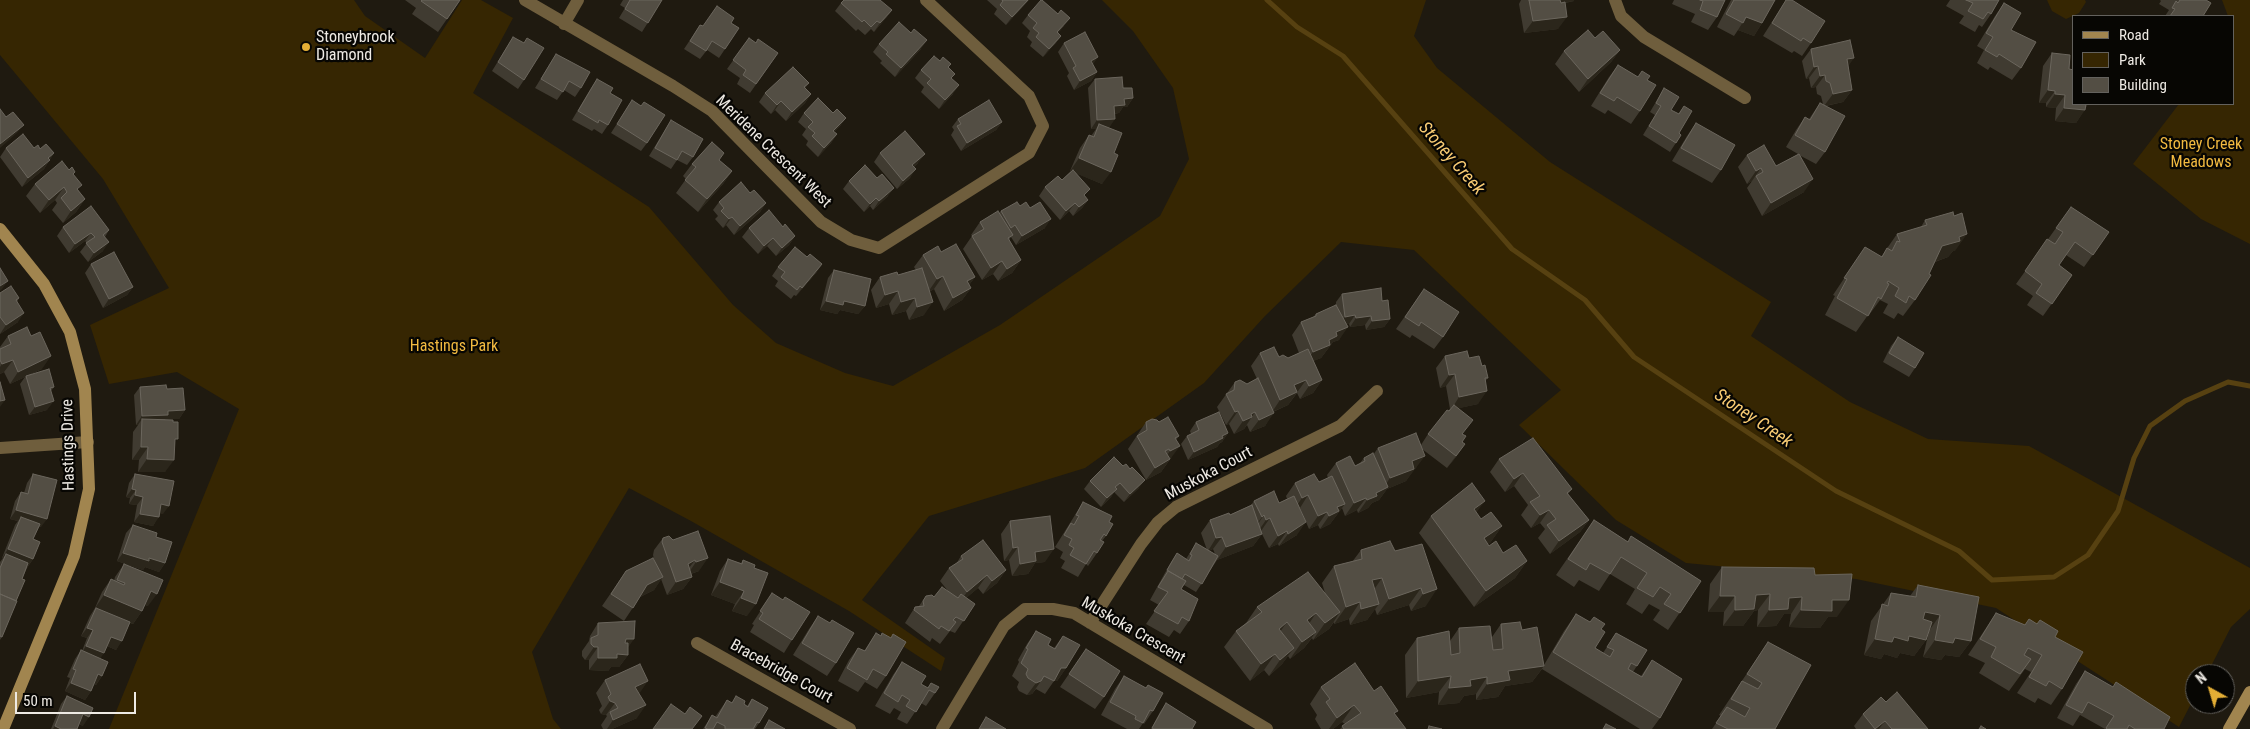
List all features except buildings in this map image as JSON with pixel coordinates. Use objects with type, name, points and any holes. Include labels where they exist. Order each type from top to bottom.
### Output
[{"type":"street","name":"Meridene Crescent West","points":[[525,0],[673,86],[712,111],[820,222],[851,240],[879,248],[1029,153],[1043,126],[1029,96],[926,0]]},
{"type":"street","points":[[564,24],[578,0]]},
{"type":"street","points":[[1616,0],[1621,16],[1644,38],[1745,98]]},
{"type":"street","name":"Hastings Drive","points":[[0,229],[44,284],[70,332],[85,389],[89,489],[74,556],[3,729]]},
{"type":"street","name":"Muskoka Court","points":[[1090,623],[1141,544],[1164,516],[1193,498],[1340,426],[1377,391]]},
{"type":"street","points":[[0,448],[88,442]]},
{"type":"street","name":"Muskoka Crescent","points":[[942,729],[1004,626],[1025,609],[1053,608],[1074,613],[1267,729]]},
{"type":"street","name":"Bracebridge Court","points":[[697,643],[846,728]]},
{"type":"street","points":[[2230,729],[2250,692]]},
{"type":"green space","name":"Hastings Park","points":[[0,0],[354,0],[365,16],[425,58],[462,0],[481,0],[513,18],[473,93],[649,207],[733,305],[776,343],[845,373],[893,386],[1000,325],[1160,216],[1189,159],[1173,88],[1133,31],[1102,0],[1426,0],[1414,36],[1437,68],[1550,162],[1771,302],[1751,336],[1850,402],[1928,439],[2029,446],[2250,568],[2250,609],[2231,627],[2212,664],[2185,664],[2186,714],[2179,727],[1996,608],[1856,579],[1686,563],[1616,520],[1519,425],[1561,390],[1414,250],[1341,242],[1265,316],[1204,383],[1085,468],[929,516],[862,600],[945,658],[941,671],[849,611],[629,488],[532,652],[553,719],[561,729],[109,729],[239,409],[177,372],[109,384],[90,325],[169,288],[103,179],[0,55]]},
{"type":"green space","points":[[2047,0],[2085,0],[2086,2],[2079,13],[2066,19],[2052,11]]},
{"type":"green space","name":"Stoney Creek Meadows","points":[[2222,0],[2250,0],[2250,244],[2201,219],[2133,164],[2178,105],[2235,105],[2235,15],[2228,15]]},
{"type":"waterway","name":"Stoney Creek","points":[[1267,0],[1297,27],[1343,56],[1512,249],[1585,300],[1634,357],[1836,491],[1959,551],[1992,580],[2054,577],[2088,555],[2118,511],[2134,458],[2150,426],[2185,401],[2228,382],[2250,386]]},
{"type":"place","name":"Stoneybrook Diamond","points":[[306,47]]}]
